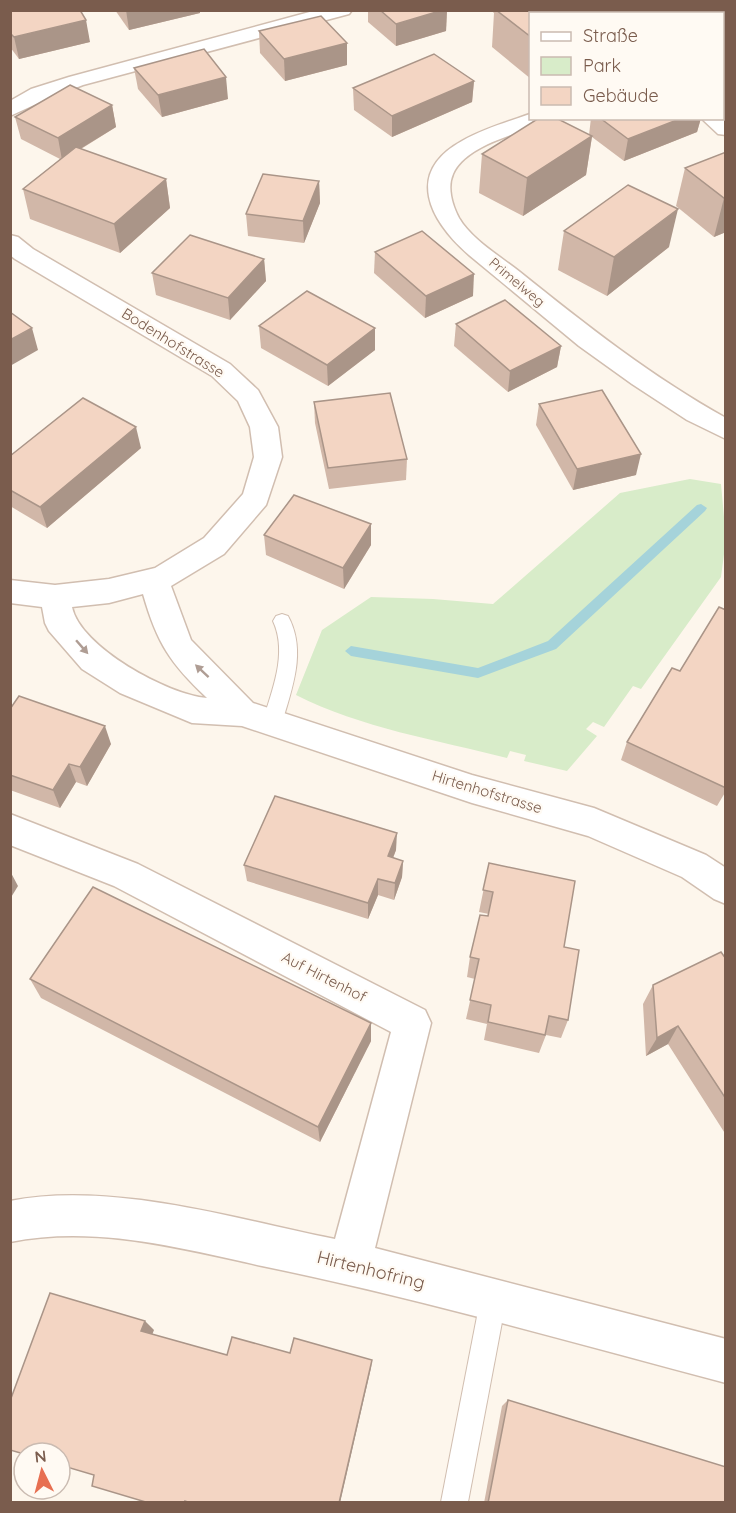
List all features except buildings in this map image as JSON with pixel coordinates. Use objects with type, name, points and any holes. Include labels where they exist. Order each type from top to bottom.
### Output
[{"type":"street","points":[[10,110],[39,94],[76,81],[342,10]]},
{"type":"street","name":"Primelweg","points":[[535,120],[470,145],[457,153],[445,166],[438,189],[449,221],[479,251],[624,368],[685,408],[726,430]]},
{"type":"street","name":"Bodenhofstrasse","points":[[10,242],[24,254],[221,370],[249,396],[264,427],[268,457],[256,498],[214,546],[164,577],[109,591],[55,597],[10,591]]},
{"type":"street","points":[[154,580],[174,637],[185,656],[229,697],[257,718]]},
{"type":"street","name":"Hirtenhofstrasse","points":[[55,597],[60,622],[93,660],[131,684],[192,710],[257,718],[472,789],[594,824],[694,867],[726,888]]},
{"type":"street","name":"Auf Hirtenhof","points":[[10,829],[126,875],[412,1023],[350,1263]]},
{"type":"street","name":"Hirtenhofring","points":[[10,1222],[39,1216],[132,1218],[350,1263],[726,1361]]},
{"type":"lane","points":[[257,718],[288,658],[290,637],[282,621]]},
{"type":"lane","points":[[454,1503],[493,1301]]},
{"type":"green space","points":[[690,479],[721,484],[726,539],[721,577],[641,689],[633,686],[604,727],[593,722],[586,729],[597,736],[567,771],[524,761],[526,755],[510,751],[507,758],[373,725],[296,695],[322,630],[371,597],[493,604],[620,493]]},
{"type":"waterway","points":[[351,651],[478,673],[552,645],[701,508]]}]
